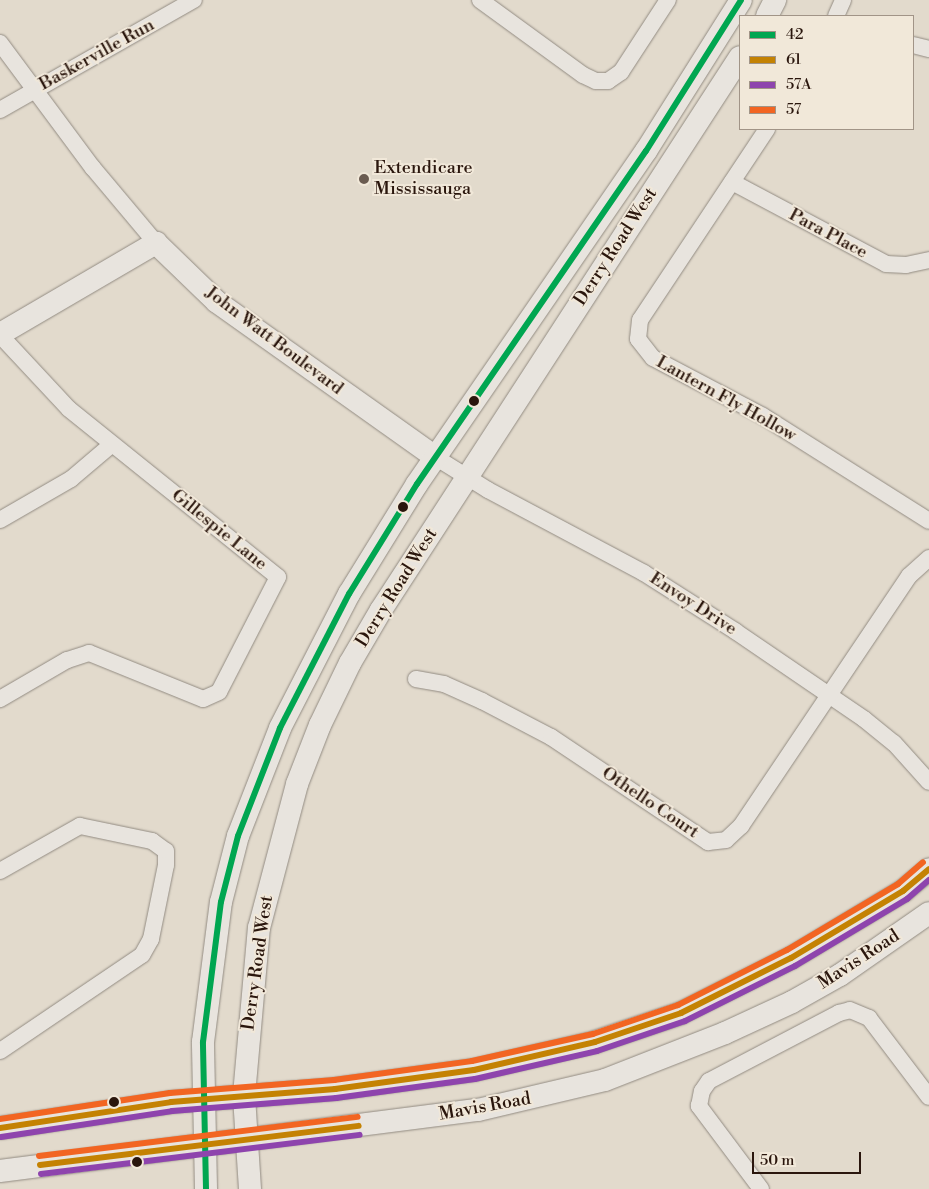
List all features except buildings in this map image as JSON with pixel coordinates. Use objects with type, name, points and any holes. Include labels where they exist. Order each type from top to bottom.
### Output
[{"type":"main road","name":"Derry Road West","points":[[206,1189],[205,1015],[221,902],[238,836],[263,767],[302,685],[350,594],[435,457],[646,152],[741,0]]},
{"type":"main road","points":[[768,15],[776,0]]},
{"type":"main road","name":"Derry Road West","points":[[250,1189],[244,1095],[259,928],[297,784],[350,663],[467,477],[739,59]]},
{"type":"main road","name":"John Watt Boulevard","points":[[156,243],[217,302],[435,457]]},
{"type":"main road","points":[[0,334],[156,243]]},
{"type":"main road","name":"Mavis Road","points":[[0,1128],[244,1095],[335,1089],[474,1070],[595,1042],[681,1013],[791,958],[903,891],[929,869]]},
{"type":"main road","name":"Mavis Road","points":[[0,1170],[206,1145],[246,1142],[478,1110],[604,1080],[725,1034],[792,1002],[840,975],[929,913]]},
{"type":"street","name":"Baskerville Run","points":[[0,110],[194,0]]},
{"type":"street","points":[[480,0],[583,75],[596,81],[608,81],[621,72],[668,0]]},
{"type":"street","points":[[836,15],[844,0]]},
{"type":"street","name":"John Watt Boulevard","points":[[0,43],[93,168],[156,243]]},
{"type":"street","points":[[914,45],[929,49]]},
{"type":"street","name":"Lantern Fly Hollow","points":[[766,130],[640,320],[637,330],[641,347],[653,358],[763,416],[929,521]]},
{"type":"street","name":"Para Place","points":[[732,182],[886,264],[906,265],[929,260]]},
{"type":"street","name":"Gillespie Lane","points":[[0,334],[69,409],[278,577],[219,692],[202,699],[89,653],[66,660],[0,699]]},
{"type":"street","points":[[0,520],[71,479],[112,445]]},
{"type":"street","name":"Envoy Drive","points":[[435,457],[467,477],[644,573],[828,694],[894,743],[929,782]]},
{"type":"street","name":"Othello Court","points":[[416,679],[444,684],[551,737],[708,842],[726,840],[741,826],[909,576],[929,558]]},
{"type":"street","points":[[0,871],[80,826],[152,841],[166,851],[166,865],[151,939],[142,955],[0,1051]]},
{"type":"street","points":[[762,1189],[699,1106],[702,1091],[709,1082],[839,1013],[850,1010],[869,1018],[929,1097]]},
{"type":"transit line","name":"42","points":[[206,1189],[203,1042],[221,902],[238,836],[280,728],[349,594],[417,484],[646,151],[741,0]]},
{"type":"transit line","name":"57","points":[[0,1119],[170,1093],[334,1080],[472,1061],[593,1034],[678,1005],[787,950],[898,884],[923,862]]},
{"type":"transit line","name":"61","points":[[0,1128],[171,1102],[335,1089],[474,1070],[595,1042],[681,1013],[791,958],[903,891],[929,869]]},
{"type":"transit line","name":"57A","points":[[1,1137],[172,1111],[336,1098],[475,1079],[597,1051],[685,1021],[795,966],[907,899],[929,880]]},
{"type":"transit line","name":"57","points":[[39,1156],[358,1117]]},
{"type":"transit line","name":"61","points":[[40,1165],[359,1126]]},
{"type":"transit line","name":"57A","points":[[41,1174],[360,1135]]},
{"type":"place","name":"Extendicare Mississauga","points":[[364,179]]}]
